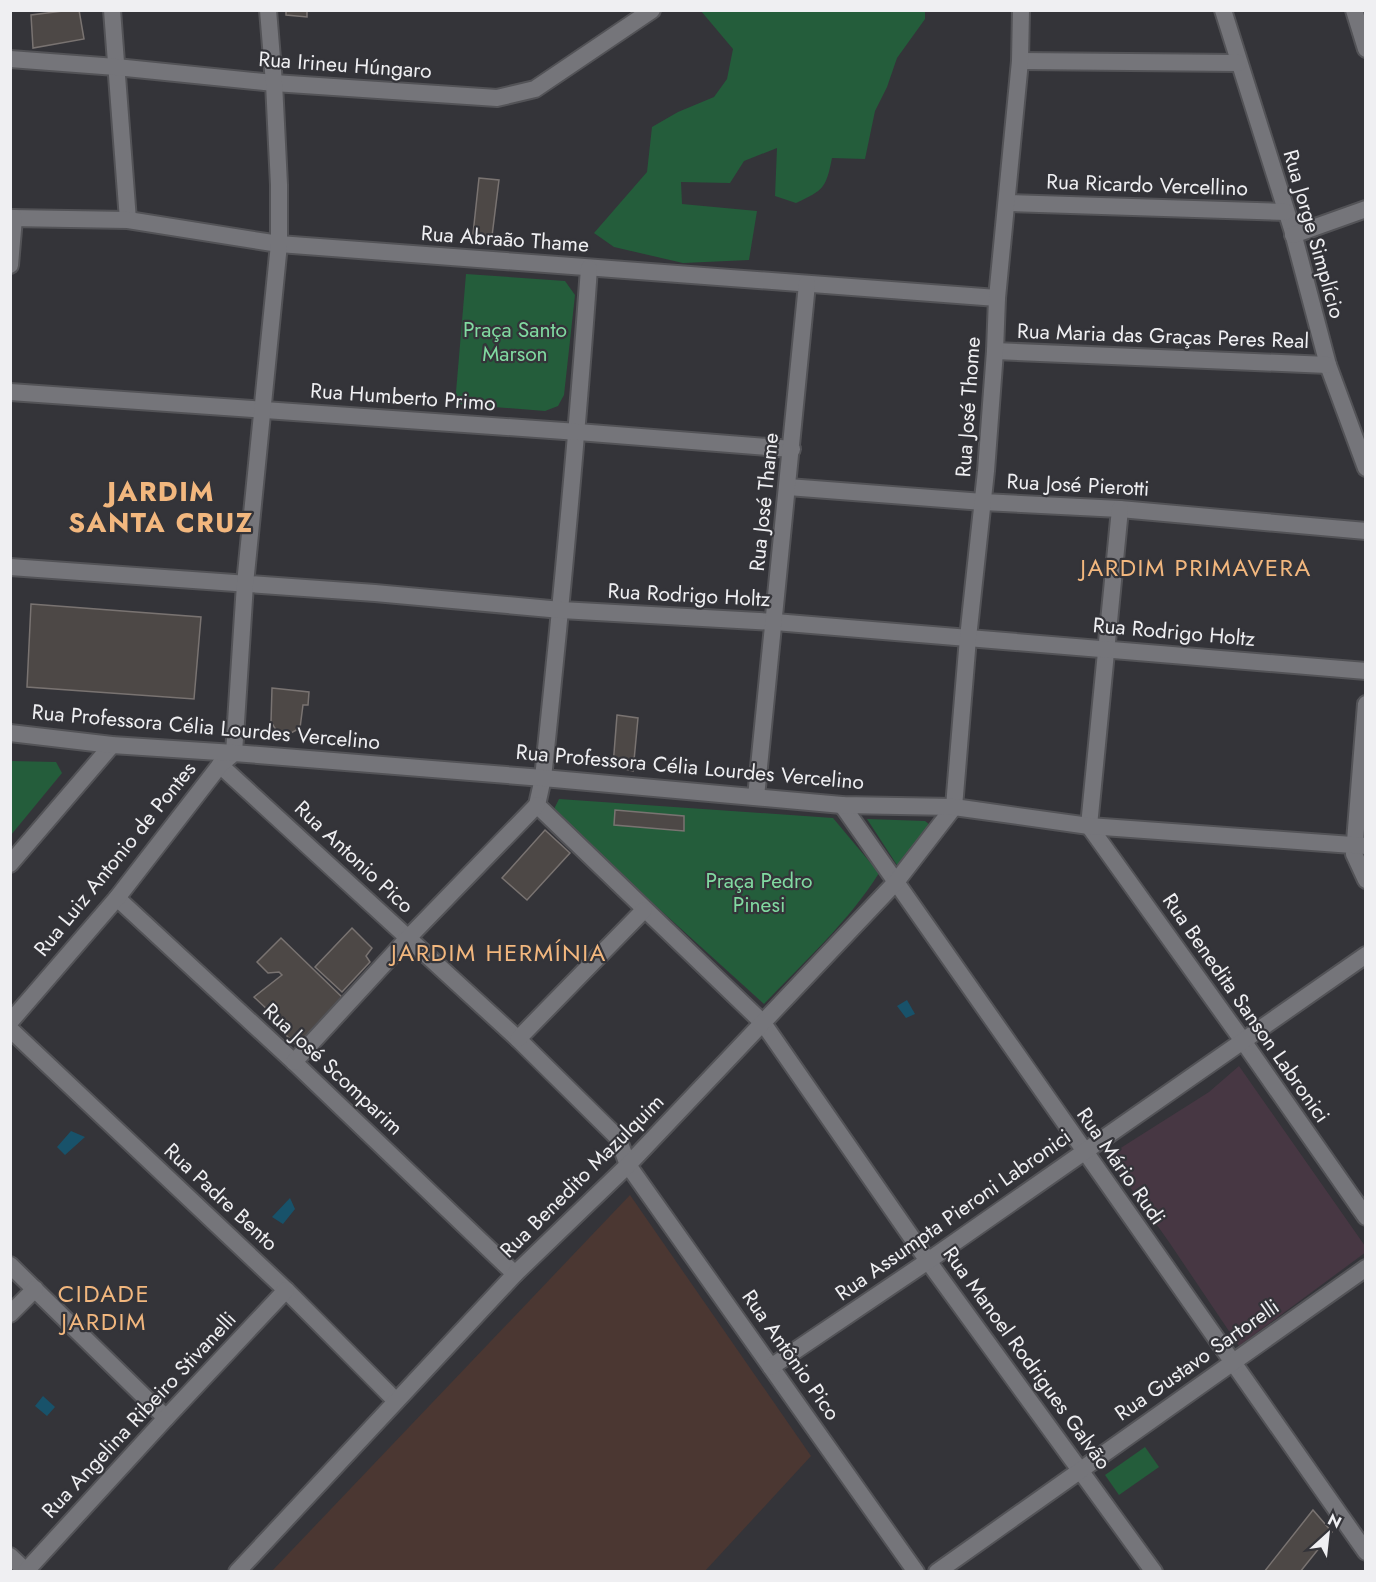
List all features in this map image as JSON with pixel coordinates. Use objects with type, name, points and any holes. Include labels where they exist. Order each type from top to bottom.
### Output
[{"type":"street","points":[[112,10],[128,220]]},
{"type":"street","points":[[234,753],[245,584],[279,244],[279,185],[268,10]]},
{"type":"street","name":"Rua Irineu Húngaro","points":[[10,58],[274,83],[498,98],[535,89],[652,10]]},
{"type":"street","name":"Rua José Thome","points":[[954,807],[996,351],[997,298],[1020,61],[1021,10]]},
{"type":"street","name":"Rua Jorge Simplício","points":[[1223,10],[1293,235],[1328,365],[1365,468]]},
{"type":"street","points":[[1354,10],[1365,49]]},
{"type":"street","points":[[1020,61],[1239,63]]},
{"type":"street","name":"Rua Ricardo Vercellino","points":[[1007,203],[1286,212]]},
{"type":"street","points":[[1293,235],[1365,209]]},
{"type":"street","points":[[10,265],[12,218]]},
{"type":"street","name":"Rua Abraão Thame","points":[[12,218],[128,220],[279,244],[997,298]]},
{"type":"street","points":[[294,1062],[408,938],[537,805],[543,778],[561,610],[578,432],[589,268]]},
{"type":"street","name":"Rua José Thame","points":[[756,797],[807,284]]},
{"type":"street","name":"Rua Maria das Graças Peres Real","points":[[996,351],[1328,365]]},
{"type":"street","name":"Rua Humberto Primo","points":[[10,392],[792,449]]},
{"type":"street","name":"Rua José Pierotti","points":[[788,487],[983,502],[1120,509],[1365,531]]},
{"type":"street","points":[[1089,826],[1120,509]]},
{"type":"street","name":"Rua Rodrigo Holtz","points":[[10,567],[375,593],[561,610],[775,622],[1365,670]]},
{"type":"street","points":[[1365,704],[1360,846],[1354,854],[1365,880]]},
{"type":"street","name":"Rua Professora Célia Lourdes Vercelino","points":[[10,734],[112,746],[234,753],[842,804],[954,807],[1089,826],[1360,846]]},
{"type":"street","points":[[10,864],[112,746]]},
{"type":"street","name":"Rua Luiz Antonio de Pontes","points":[[10,1022],[117,898],[220,765],[234,753]]},
{"type":"street","name":"Rua Antonio Pico","points":[[220,765],[518,1040],[618,1138],[628,1165]]},
{"type":"street","name":"Rua Mário Rudi","points":[[842,804],[1365,1552]]},
{"type":"street","points":[[537,805],[763,1023]]},
{"type":"street","name":"Rua Benedito Mazulquim","points":[[237,1572],[515,1274],[628,1165],[896,882],[954,807]]},
{"type":"street","name":"Rua Benedita Sanson Labronici","points":[[1089,826],[1244,1041],[1365,1217]]},
{"type":"street","name":"Rua José Scomparim","points":[[117,898],[294,1062],[515,1274]]},
{"type":"street","points":[[518,1040],[644,910]]},
{"type":"street","name":"Rua Assumpta Pieroni Labronici","points":[[771,1367],[928,1261],[1365,955]]},
{"type":"street","name":"Rua Manoel Rodrigues Galvão","points":[[763,1023],[928,1261],[1154,1572]]},
{"type":"street","name":"Rua Padre Bento","points":[[10,1029],[286,1290],[396,1401]]},
{"type":"street","name":"Rua Antônio Pico","points":[[628,1165],[916,1572]]},
{"type":"street","points":[[10,1265],[166,1418]]},
{"type":"street","name":"Rua Gustavo Sartorelli","points":[[937,1572],[1365,1268]]},
{"type":"street","points":[[10,1314],[35,1289]]},
{"type":"street","name":"Rua Angelina Ribeiro Stivanelli","points":[[27,1571],[286,1290]]},
{"type":"street","points":[[10,1556],[27,1571]]},
{"type":"shaded area","points":[[1239,1066],[1365,1246],[1366,1252],[1239,1346],[1108,1156],[1209,1092]]},
{"type":"shaded area","points":[[630,1195],[811,1456],[705,1571],[272,1571]]},
{"type":"green space","points":[[701,11],[925,11],[925,19],[897,58],[887,87],[875,111],[865,159],[832,158],[828,176],[822,187],[813,195],[796,203],[775,196],[777,148],[744,161],[730,183],[681,182],[682,204],[757,211],[749,260],[683,263],[614,247],[594,233],[647,172],[652,127],[678,112],[714,97],[727,79],[733,49]]},
{"type":"green space","name":"Praça Santo Marson","points":[[466,274],[565,281],[575,295],[564,395],[558,406],[545,411],[455,404]]},
{"type":"green space","points":[[11,761],[56,762],[62,773],[11,835]]},
{"type":"green space","name":"Praça Pedro Pinesi","points":[[559,799],[833,818],[879,873],[840,925],[764,1004],[573,831],[554,809]]},
{"type":"green space","points":[[867,819],[925,821],[930,825],[929,831],[897,865]]},
{"type":"green space","points":[[1145,1447],[1159,1467],[1119,1495],[1105,1475]]},
{"type":"water","points":[[907,1000],[915,1014],[906,1018],[897,1006]]},
{"type":"water","points":[[71,1131],[85,1137],[65,1155],[57,1147]]},
{"type":"water","points":[[290,1198],[295,1209],[283,1224],[272,1217]]},
{"type":"water","points":[[43,1396],[55,1407],[47,1416],[35,1406]]},
{"type":"building","points":[[79,10],[84,39],[33,48],[31,15]]},
{"type":"building","points":[[286,10],[307,10],[307,17],[286,15]]},
{"type":"building","points":[[479,178],[499,180],[492,236],[473,234]]},
{"type":"building","points":[[31,604],[201,617],[194,699],[27,687]]},
{"type":"building","points":[[272,688],[309,692],[308,705],[303,705],[300,728],[291,733],[278,733],[271,722]]},
{"type":"building","points":[[617,715],[638,718],[633,771],[613,766]]},
{"type":"building","points":[[615,810],[684,816],[684,831],[614,825]]},
{"type":"building","points":[[545,830],[570,853],[527,900],[502,878]]},
{"type":"building","points":[[352,928],[372,948],[366,956],[370,962],[342,992],[315,967]]},
{"type":"building","points":[[281,938],[344,999],[298,1047],[269,1018],[271,1013],[254,997],[282,975],[279,972],[268,973],[257,962]]},
{"type":"building","points":[[1313,1510],[1332,1532],[1300,1572],[1264,1572]]},
{"type":"district","name":"JARDIM SANTA CRUZ","points":[[161,508]]},
{"type":"district","name":"JARDIM PRIMAVERA","points":[[1196,568]]},
{"type":"district","name":"JARDIM HERMÍNIA","points":[[499,953]]},
{"type":"district","name":"CIDADE JARDIM","points":[[104,1308]]}]
